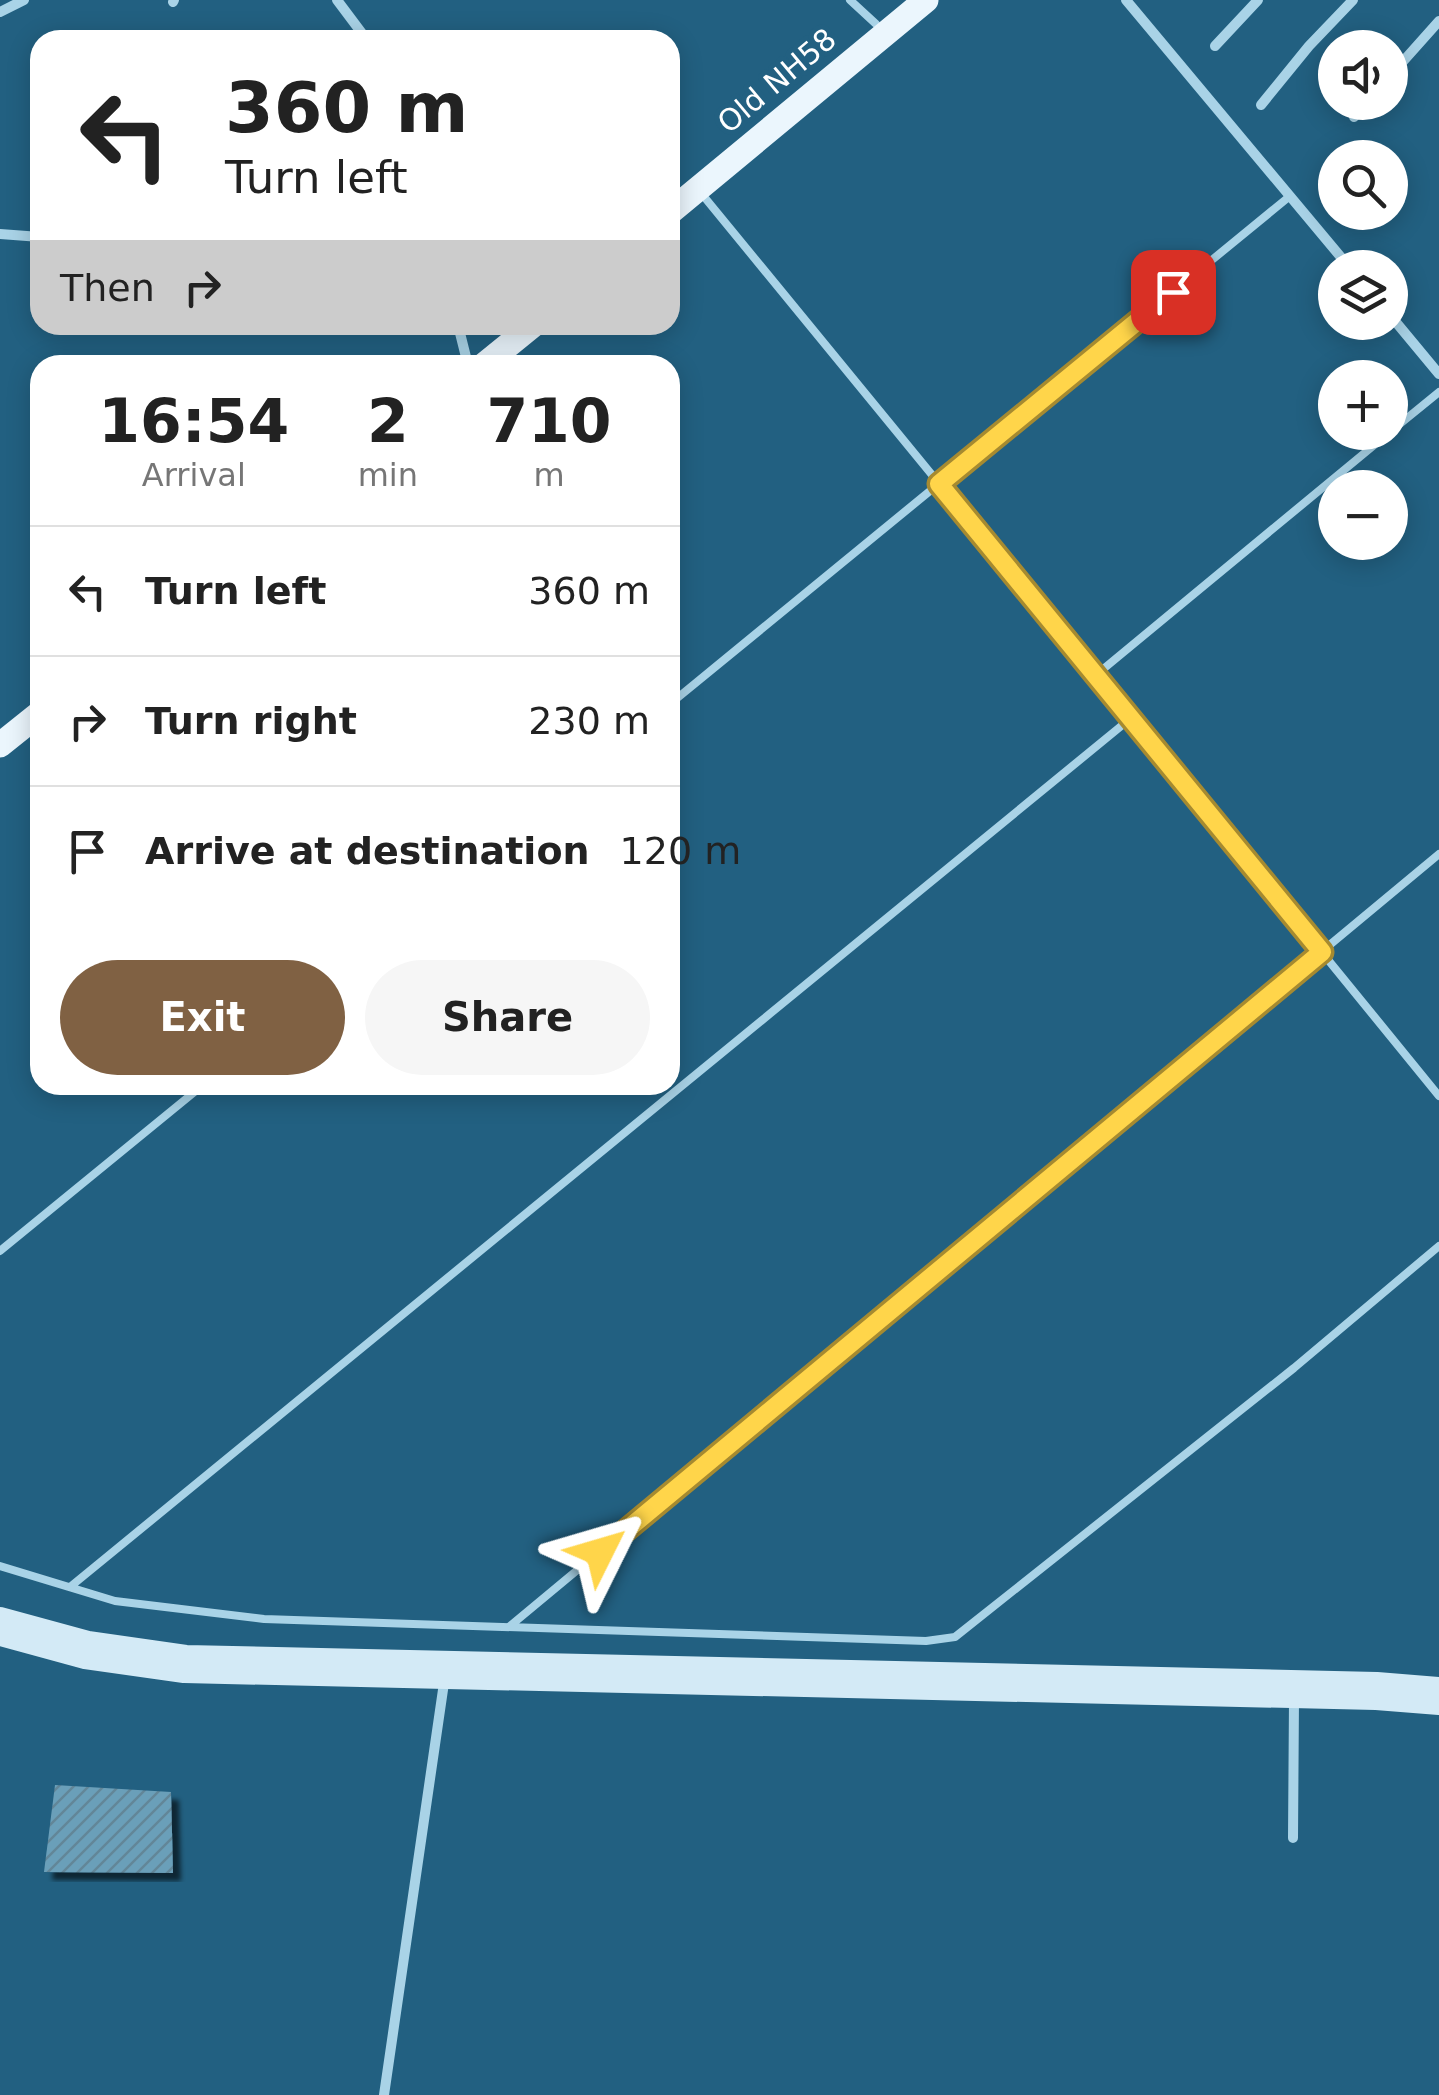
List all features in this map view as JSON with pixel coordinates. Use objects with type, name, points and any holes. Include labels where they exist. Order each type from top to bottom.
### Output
[{"type":"main road","name":"Old NH58","points":[[680,187],[906,0]]},
{"type":"main road","name":"Old NH58","points":[[680,204],[926,0]]},
{"type":"main road","points":[[482,355],[502,335]]},
{"type":"main road","points":[[486,355],[518,335]]},
{"type":"main road","points":[[0,745],[30,721]]},
{"type":"main road","points":[[0,762],[30,738]]},
{"type":"main road","points":[[0,1616],[88,1641],[186,1654],[446,1669],[1439,1705]]},
{"type":"main road","points":[[0,1636],[85,1659],[184,1672],[446,1669],[1377,1682],[1439,1687]]},
{"type":"street","points":[[0,12],[24,0]]},
{"type":"street","points":[[337,0],[360,30]]},
{"type":"street","points":[[1126,0],[1335,250]]},
{"type":"street","points":[[1215,46],[1258,0]]},
{"type":"street","points":[[1262,105],[1309,46],[1353,0]]},
{"type":"street","points":[[1408,56],[1439,21]]},
{"type":"street","points":[[0,234],[30,236]]},
{"type":"street","points":[[1408,337],[1439,374]]},
{"type":"street","points":[[384,2095],[446,1669]]},
{"type":"street","points":[[1293,1838],[1294,1699]]},
{"type":"lane","points":[[850,0],[876,24]]},
{"type":"lane","points":[[698,189],[1439,1096]]},
{"type":"lane","points":[[680,696],[1290,196]]},
{"type":"lane","points":[[1408,417],[1439,392]]},
{"type":"lane","points":[[1096,675],[1368,450]]},
{"type":"lane","points":[[680,1087],[1131,718]]},
{"type":"lane","points":[[510,1626],[1439,854]]},
{"type":"lane","points":[[0,1251],[191,1095]]},
{"type":"lane","points":[[70,1587],[671,1095]]},
{"type":"lane","points":[[0,1566],[115,1601],[264,1619],[926,1641],[955,1637],[1294,1368],[1439,1246]]},
{"type":"building","points":[[55,1785],[171,1792],[173,1873],[44,1872]]},
{"type":"route","points":[[600,1552],[1322,952],[939,484],[1173,292]]}]
